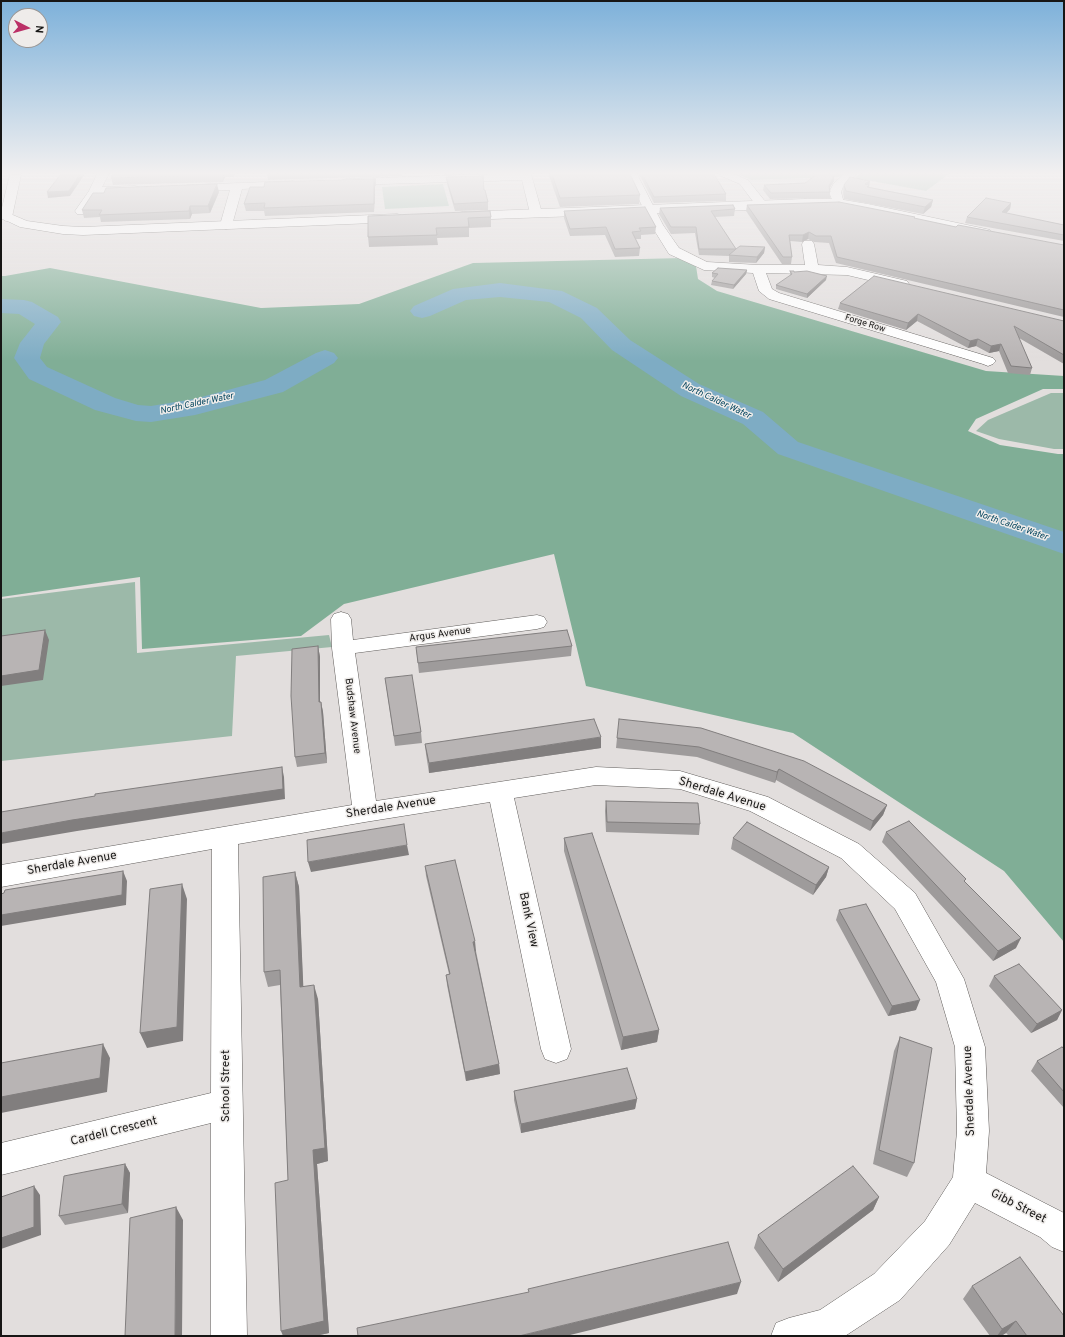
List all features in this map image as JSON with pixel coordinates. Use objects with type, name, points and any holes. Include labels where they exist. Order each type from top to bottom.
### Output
[{"type":"street","points":[[664,236],[674,251],[704,266],[847,271],[912,287]]},
{"type":"street","points":[[808,244],[812,269]]},
{"type":"street","name":"Forge Row","points":[[758,269],[766,291],[774,296],[988,362]]},
{"type":"street","name":"Budshaw Avenue","points":[[341,619],[343,648],[365,812]]},
{"type":"street","name":"Argus Avenue","points":[[343,648],[537,622]]},
{"type":"street","name":"Sherdale Avenue","points":[[1,876],[365,812],[596,776],[680,780],[759,804],[850,851],[905,901],[950,979],[970,1047],[973,1131],[969,1182],[937,1233],[887,1287],[828,1326],[789,1336]]},
{"type":"street","name":"Bank View","points":[[500,792],[556,1049]]},
{"type":"street","name":"School Street","points":[[225,837],[229,1336]]},
{"type":"street","name":"Cardell Crescent","points":[[1,1159],[227,1104]]},
{"type":"street","name":"Gibb Street","points":[[969,1182],[1052,1224],[1064,1235]]},
{"type":"green space","points":[[683,258],[696,266],[698,279],[717,291],[986,371],[1064,376],[1064,389],[1043,389],[976,419],[968,431],[1000,445],[1064,454],[1064,942],[1004,871],[793,733],[586,686],[554,554],[344,604],[301,636],[142,649],[140,577],[1,597],[1,276],[50,268],[261,308],[359,304],[473,263]]},
{"type":"green space","points":[[1051,393],[1064,393],[1064,449],[1054,449],[999,439],[976,431],[988,420]]},
{"type":"green space","points":[[135,582],[137,653],[329,635],[332,647],[236,656],[232,736],[1,761],[1,599]]},
{"type":"building","points":[[610,236],[634,236],[640,248],[615,249]]},
{"type":"building","points":[[697,236],[728,236],[736,249],[699,249]]},
{"type":"building","points":[[769,236],[789,236],[792,257],[783,257]]},
{"type":"building","points":[[831,236],[1018,236],[1064,245],[1064,310],[837,257]]},
{"type":"building","points":[[740,246],[765,247],[757,257],[729,255]]},
{"type":"building","points":[[718,268],[747,270],[734,285],[712,281],[718,274],[712,273]]},
{"type":"building","points":[[790,271],[807,271],[827,276],[807,294],[776,285],[792,274]]},
{"type":"building","points":[[874,276],[1064,321],[1064,355],[1014,326],[1032,368],[1011,366],[1001,344],[991,346],[978,339],[970,341],[918,314],[908,323],[840,303]]},
{"type":"building","points":[[45,630],[39,670],[1,676],[1,636]]},
{"type":"building","points":[[567,630],[572,646],[418,663],[416,647]]},
{"type":"building","points":[[318,646],[319,702],[321,702],[325,753],[295,757],[291,696],[292,649]]},
{"type":"building","points":[[412,675],[421,732],[394,736],[385,678]]},
{"type":"building","points":[[594,719],[601,737],[429,763],[425,744]]},
{"type":"building","points":[[619,719],[701,728],[804,761],[887,805],[873,821],[779,769],[777,772],[699,747],[617,738]]},
{"type":"building","points":[[282,767],[283,789],[72,820],[1,833],[1,812],[95,796],[95,794]]},
{"type":"building","points":[[606,801],[698,803],[700,824],[607,822]]},
{"type":"building","points":[[909,821],[966,879],[964,881],[1021,938],[998,951],[886,832]]},
{"type":"building","points":[[747,822],[829,867],[816,885],[733,838]]},
{"type":"building","points":[[404,824],[407,845],[308,862],[307,840]]},
{"type":"building","points":[[592,833],[659,1030],[623,1037],[564,838]]},
{"type":"building","points":[[455,860],[475,941],[473,942],[499,1064],[465,1072],[446,975],[450,974],[425,866]]},
{"type":"building","points":[[123,871],[122,895],[1,915],[1,894],[4,893],[5,890]]},
{"type":"building","points":[[295,872],[300,987],[314,985],[325,1148],[313,1150],[324,1321],[281,1331],[275,1183],[288,1180],[280,970],[264,972],[263,877]]},
{"type":"building","points":[[182,884],[177,1027],[140,1033],[150,889]]},
{"type":"building","points":[[866,904],[920,1000],[892,1006],[839,910]]},
{"type":"building","points":[[1019,964],[1062,1010],[1037,1024],[994,976]]},
{"type":"building","points":[[900,1037],[932,1048],[914,1163],[879,1150]]},
{"type":"building","points":[[103,1044],[100,1078],[1,1097],[1,1063]]},
{"type":"building","points":[[1062,1047],[1064,1049],[1064,1092],[1037,1061]]},
{"type":"building","points":[[627,1068],[637,1099],[521,1124],[514,1091]]},
{"type":"building","points":[[125,1164],[122,1204],[59,1216],[64,1176]]},
{"type":"building","points":[[853,1166],[879,1197],[783,1269],[758,1235]]},
{"type":"building","points":[[34,1186],[34,1227],[1,1238],[1,1197]]},
{"type":"building","points":[[176,1207],[175,1336],[125,1336],[130,1218]]},
{"type":"building","points":[[728,1242],[741,1282],[519,1336],[358,1336],[357,1328],[529,1292],[528,1289]]},
{"type":"building","points":[[1020,1257],[1064,1316],[1064,1336],[1027,1336],[1016,1321],[1002,1329],[972,1286]]},
{"type":"waterway","name":"North Calder Water","points":[[422,311],[461,294],[500,290],[554,296],[589,313],[621,345],[690,390],[753,418],[788,448],[1064,544]]},
{"type":"waterway","name":"North Calder Water","points":[[1,306],[24,307],[49,322],[32,343],[27,358],[38,373],[105,404],[136,413],[151,414],[195,407],[274,386],[325,358]]}]
